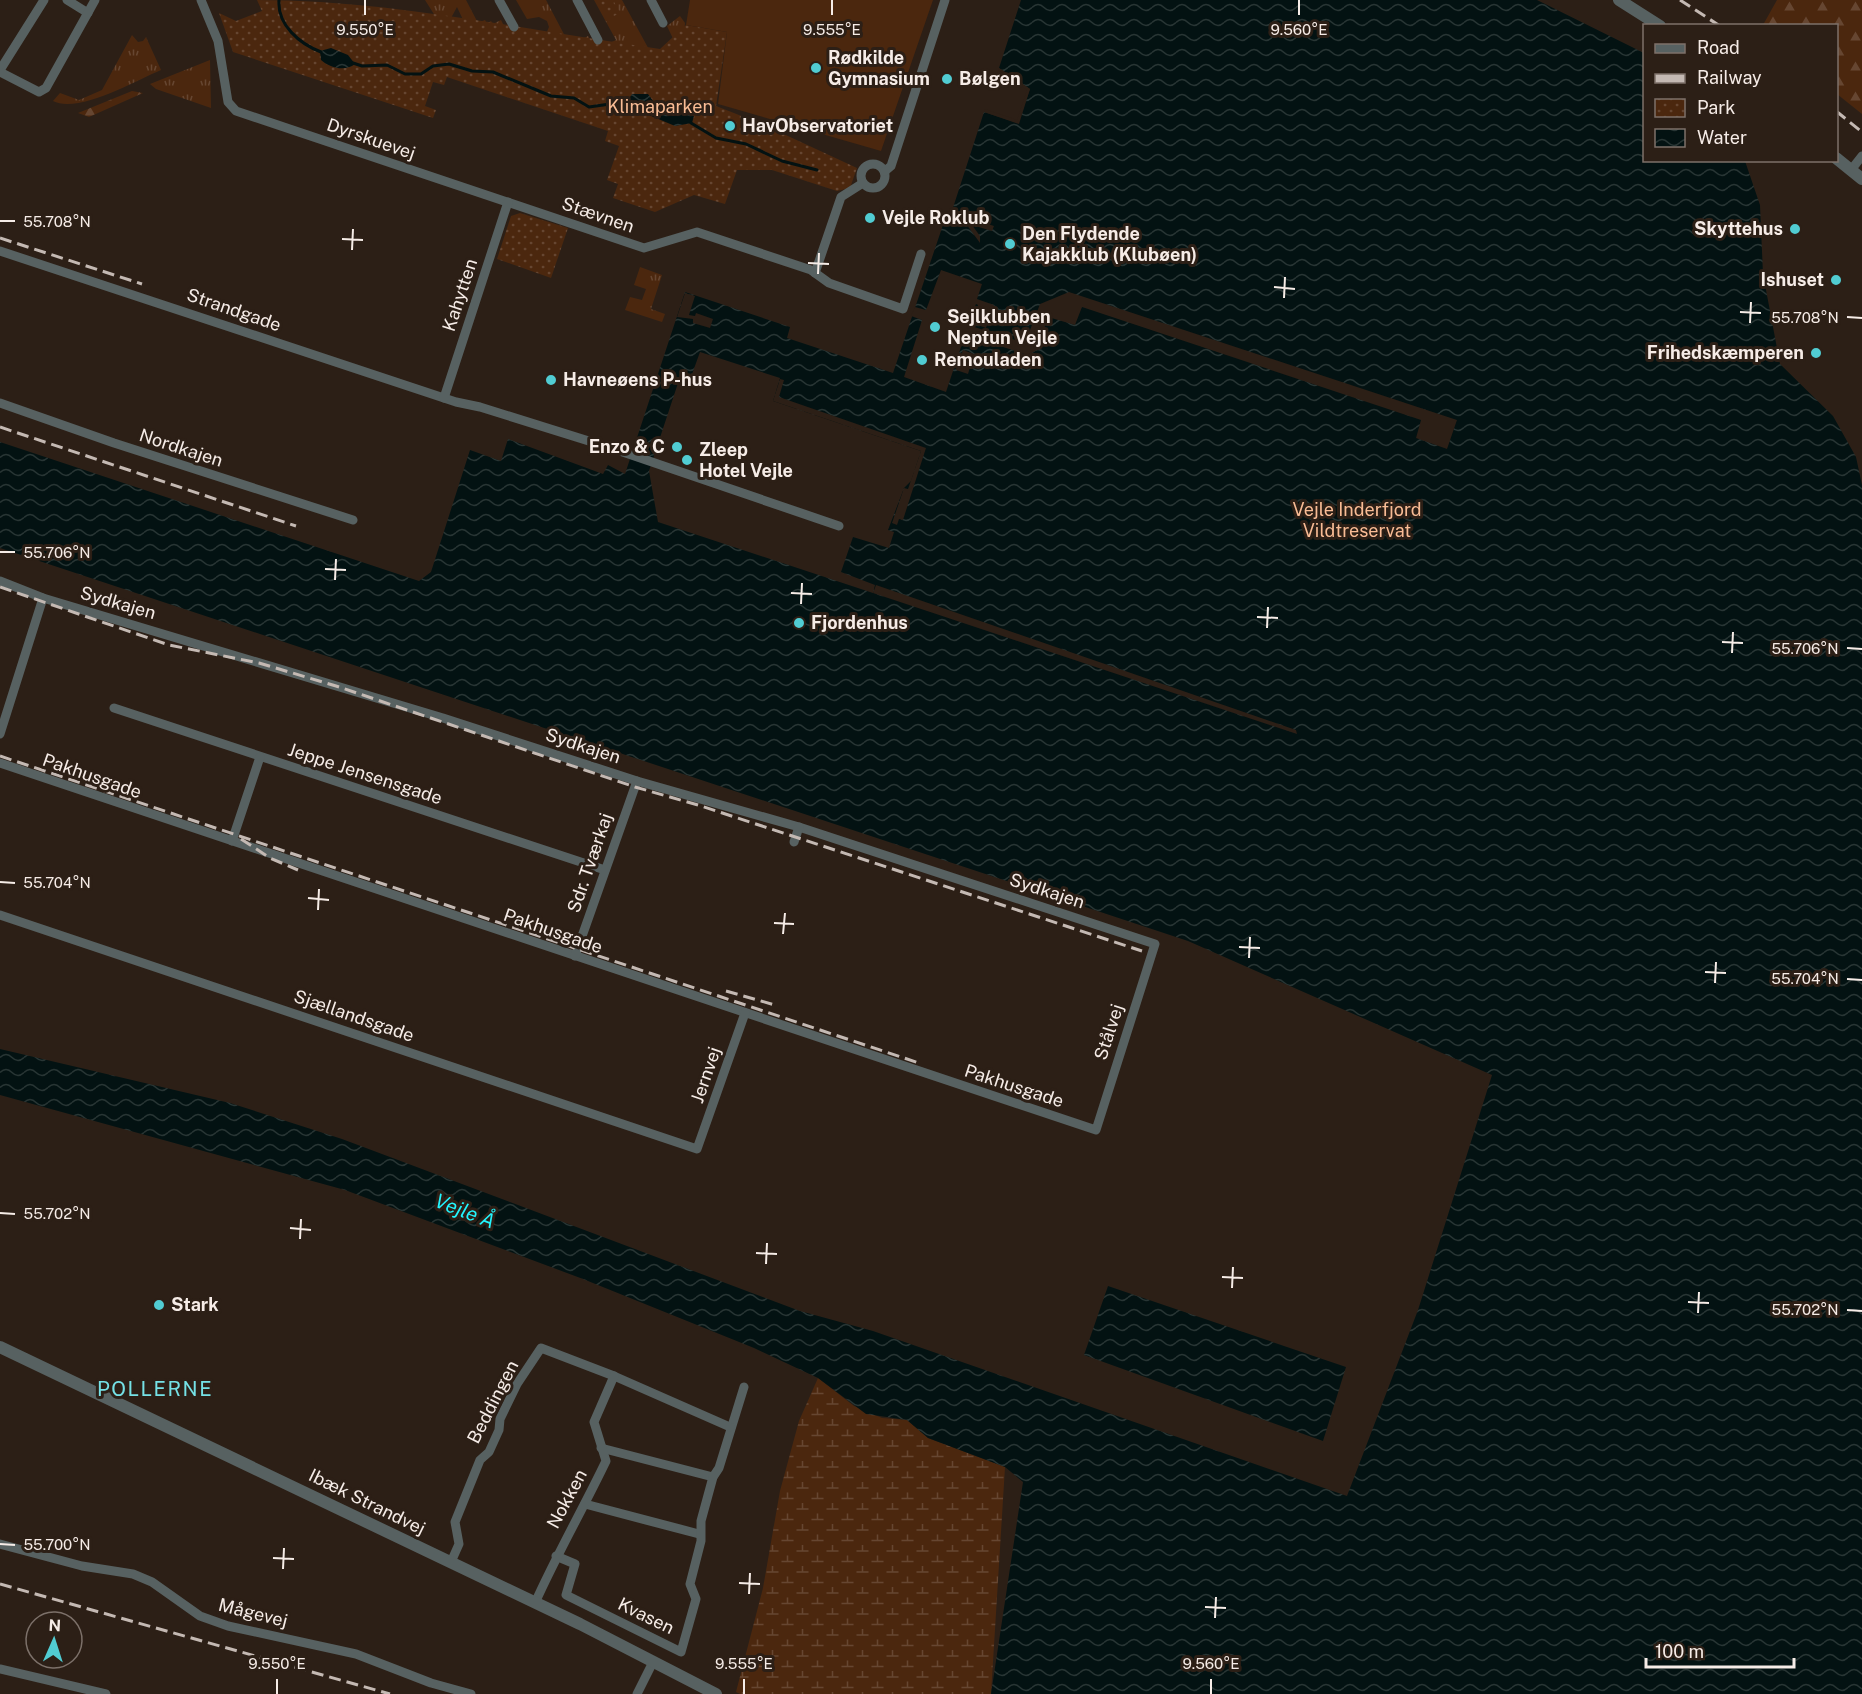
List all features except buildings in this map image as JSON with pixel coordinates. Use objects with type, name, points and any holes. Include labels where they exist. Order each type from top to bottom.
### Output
[{"type":"street","points":[[44,0],[0,71],[39,92],[46,88],[52,80],[95,0]]},
{"type":"street","points":[[67,0],[88,13]]},
{"type":"street","name":"Dyrskuevej","points":[[201,0],[218,41],[228,102],[236,111],[508,202]]},
{"type":"street","points":[[499,0],[514,27]]},
{"type":"street","points":[[577,0],[598,40]]},
{"type":"street","points":[[651,0],[663,23]]},
{"type":"street","points":[[885,171],[891,166],[945,0]]},
{"type":"street","points":[[1619,0],[1657,24]]},
{"type":"street","points":[[1838,158],[1857,162],[1862,179]]},
{"type":"street","points":[[878,164],[885,171],[885,180],[879,187],[869,188],[863,183],[862,172],[868,165],[878,164]]},
{"type":"street","points":[[815,273],[841,197],[863,183]]},
{"type":"street","name":"Stævnen","points":[[508,202],[644,248],[697,232],[815,273],[829,284],[903,309],[921,254]]},
{"type":"street","name":"Kahytten","points":[[444,398],[508,202]]},
{"type":"street","name":"Strandgade","points":[[0,251],[456,402],[516,417],[839,526]]},
{"type":"street","name":"Nordkajen","points":[[0,403],[114,443],[354,520]]},
{"type":"street","name":"Sydkajen","points":[[0,581],[43,598],[443,718],[637,781],[799,827],[1155,944]]},
{"type":"street","points":[[0,734],[43,598]]},
{"type":"street","name":"Jeppe Jensensgade","points":[[114,708],[605,870]]},
{"type":"street","points":[[232,841],[260,757]]},
{"type":"street","name":"Pakhusgade","points":[[0,763],[1095,1130]]},
{"type":"street","name":"Sdr. Tværkaj","points":[[575,956],[637,781]]},
{"type":"street","points":[[794,842],[799,827]]},
{"type":"street","name":"Sjællandsgade","points":[[0,915],[698,1149]]},
{"type":"street","name":"Stålvej","points":[[1095,1130],[1155,944]]},
{"type":"street","name":"Jernvej","points":[[698,1149],[745,1013]]},
{"type":"street","name":"Ibæk Strandvej","points":[[0,1347],[451,1562],[716,1694]]},
{"type":"street","name":"Beddingen","points":[[451,1562],[459,1544],[455,1522],[480,1460],[489,1452],[500,1430],[500,1419],[517,1384],[523,1379],[541,1348],[614,1376],[730,1427]]},
{"type":"street","name":"Nokken","points":[[535,1603],[556,1556],[606,1461],[594,1422],[614,1376]]},
{"type":"street","name":"Kvasen","points":[[556,1556],[575,1564],[566,1595],[681,1652],[696,1599],[690,1584],[701,1541],[699,1534],[713,1477],[719,1468],[744,1387]]},
{"type":"street","points":[[601,1448],[713,1477]]},
{"type":"street","points":[[585,1504],[699,1534]]},
{"type":"street","name":"Mågevej","points":[[0,1544],[82,1566],[133,1574],[152,1582],[200,1616],[228,1626],[356,1654],[431,1683],[471,1694]]},
{"type":"street","points":[[637,1694],[653,1662]]},
{"type":"street","points":[[0,1669],[106,1694]]},
{"type":"street","points":[[427,1694],[431,1683]]},
{"type":"green space","name":"Klimaparken","points":[[257,0],[308,1],[408,10],[660,49],[686,25],[727,32],[716,106],[762,124],[857,168],[850,188],[837,191],[772,170],[737,170],[725,204],[694,195],[655,212],[613,198],[618,184],[607,180],[619,146],[605,141],[608,131],[447,77],[444,85],[433,82],[425,106],[436,110],[433,118],[233,52],[219,13],[236,21],[262,11]]},
{"type":"green space","points":[[425,0],[466,0],[478,23],[485,20],[487,24],[491,21],[493,24],[501,20],[505,28],[466,26],[457,7],[451,18],[437,19]]},
{"type":"green space","points":[[516,0],[546,0],[567,40],[575,37],[578,41],[588,36],[594,47],[581,50],[556,43],[546,34],[549,27],[547,21],[539,17],[527,19]]},
{"type":"green space","points":[[594,0],[622,0],[652,55],[607,44],[616,40]]},
{"type":"green space","points":[[597,0],[613,0],[620,13],[608,19]]},
{"type":"green space","name":"Rødkilde Gymnasium","points":[[690,0],[933,0],[881,151],[718,104],[727,32],[686,25]]},
{"type":"green space","points":[[1777,0],[1862,0],[1862,114],[1838,95],[1838,24],[1764,24]]},
{"type":"green space","points":[[680,16],[685,23],[682,52],[679,51],[667,26]]},
{"type":"green space","points":[[132,35],[138,42],[143,41],[146,37],[161,70],[91,100],[64,104],[53,101],[60,93],[79,100],[102,90]]},
{"type":"green space","points":[[210,60],[211,108],[156,89],[150,84]]},
{"type":"green space","points":[[132,91],[143,93],[89,117],[78,113]]},
{"type":"green space","points":[[520,213],[568,228],[551,278],[497,259],[511,216]]},
{"type":"green space","points":[[640,267],[662,275],[651,309],[665,314],[662,322],[625,310],[630,297],[642,300],[646,289],[634,285]]},
{"type":"green space","points":[[818,1378],[854,1406],[882,1418],[907,1420],[928,1438],[1005,1467],[991,1694],[740,1694],[736,1692],[763,1588],[780,1491],[799,1421]]},
{"type":"water","name":"Vejle Inderfjord Vildtreservat","points":[[1021,0],[1537,0],[1643,53],[1643,162],[1745,162],[1760,205],[1763,274],[1780,364],[1833,416],[1856,457],[1862,485],[1862,1694],[991,1694],[1023,1482],[1005,1467],[928,1438],[907,1420],[866,1414],[818,1378],[754,1348],[583,1279],[345,1190],[0,1095],[0,1049],[230,1103],[342,1139],[800,1311],[873,1331],[1347,1496],[1418,1310],[1492,1075],[1188,941],[0,548],[0,442],[419,581],[431,572],[470,450],[501,461],[508,439],[603,474],[608,465],[625,474],[685,292],[790,327],[787,338],[893,373],[946,216],[950,217],[984,112],[1018,123],[1030,89],[999,68]],"holes":[[[700,352],[780,378],[773,401],[921,451],[911,481],[904,488],[888,530],[894,532],[889,548],[853,537],[841,572],[875,585],[873,593],[658,522],[649,471],[681,374],[691,377]]]},
{"type":"water","points":[[331,48],[348,55],[355,64],[342,68],[325,63],[321,60],[320,51]]},
{"type":"water","points":[[632,94],[648,94],[666,113],[683,111],[694,116],[692,123],[675,126],[625,105]]},
{"type":"water","points":[[1108,1286],[1346,1367],[1323,1441],[1084,1355]]},
{"type":"pier","points":[[999,68],[1030,89],[1019,124],[984,112],[985,109],[1017,120],[1027,90],[998,70]]},
{"type":"pier","points":[[951,212],[994,226],[992,231],[972,225],[980,236],[980,243],[964,221],[950,217]]},
{"type":"pier","points":[[941,270],[982,284],[977,299],[994,305],[986,328],[972,323],[978,305],[976,304],[968,325],[1025,343],[1040,304],[1069,292],[1457,420],[1447,449],[1416,438],[1421,420],[1082,307],[1075,325],[1048,317],[1037,350],[1028,355],[965,335],[946,392],[904,377],[922,320],[911,316],[915,307],[926,310]]},
{"type":"pier","points":[[685,293],[695,296],[689,315],[695,316],[696,313],[713,319],[710,328],[693,323],[693,319],[677,317]]},
{"type":"pier","points":[[963,350],[974,354],[968,374],[956,370]]},
{"type":"pier","points":[[780,379],[784,380],[779,397],[926,448],[903,520],[899,519],[897,525],[892,523],[904,488],[908,489],[921,451],[773,401]]},
{"type":"pier","points":[[876,585],[1296,730],[1297,734],[873,593]]},
{"type":"waterway","points":[[279,0],[282,18],[291,32],[305,44],[321,52]]},
{"type":"waterway","points":[[353,63],[362,66],[387,65],[405,74],[421,74],[433,66],[449,64],[472,71],[493,72],[551,96],[574,98],[589,107],[617,103],[627,105]]},
{"type":"waterway","points":[[691,123],[716,138],[746,144],[782,161],[817,170]]},
{"type":"railway","points":[[1680,0],[1717,24]]},
{"type":"railway","points":[[1838,113],[1862,132]]},
{"type":"railway","points":[[0,238],[142,284]]},
{"type":"railway","points":[[0,427],[296,526]]},
{"type":"railway","points":[[0,587],[169,645],[259,663],[336,686],[635,787],[698,805],[1142,951]]},
{"type":"railway","points":[[0,756],[919,1063]]},
{"type":"railway","points":[[241,839],[270,858],[298,870]]},
{"type":"railway","points":[[726,991],[775,1005]]},
{"type":"railway","points":[[0,1584],[390,1694]]},
{"type":"place","name":"Rødkilde Gymnasium","points":[[816,68]]},
{"type":"place","name":"Bølgen","points":[[947,79]]},
{"type":"place","name":"HavObservatoriet","points":[[730,126]]},
{"type":"place","name":"Vejle Roklub","points":[[870,218]]},
{"type":"place","name":"Skyttehus","points":[[1795,229]]},
{"type":"place","name":"Den Flydende Kajakklub (Klubøen)","points":[[1010,244]]},
{"type":"place","name":"Ishuset","points":[[1836,280]]},
{"type":"place","name":"Sejlklubben Neptun Vejle","points":[[935,327]]},
{"type":"place","name":"Frihedskæmperen","points":[[1816,353]]},
{"type":"place","name":"Remouladen","points":[[922,360]]},
{"type":"place","name":"Havneøens P-hus","points":[[551,380]]},
{"type":"place","name":"Enzo & C","points":[[677,447]]},
{"type":"place","name":"Zleep Hotel Vejle","points":[[687,460]]},
{"type":"place","name":"Fjordenhus","points":[[799,623]]},
{"type":"place","name":"Stark","points":[[159,1305]]},
{"type":"district","name":"POLLERNE","points":[[155,1389]]},
{"type":"water label","name":"Vejle Å","points":[[465,1211]]}]
